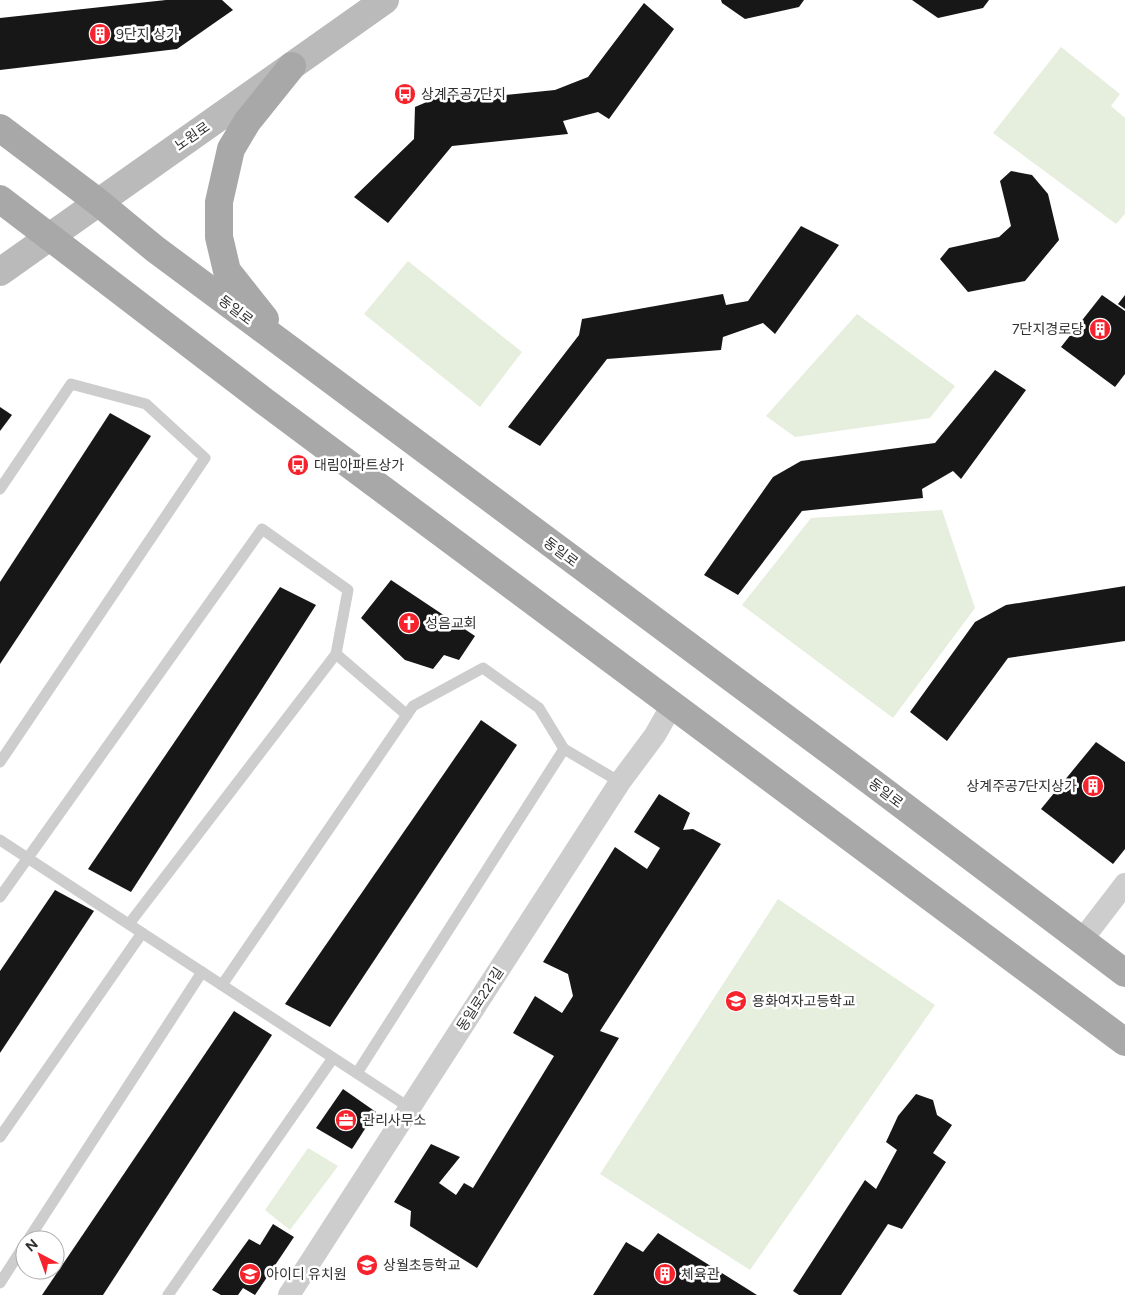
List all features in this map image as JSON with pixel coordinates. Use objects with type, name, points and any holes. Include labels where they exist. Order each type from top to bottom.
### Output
[{"type":"main road","name":"노원로","points":[[0,272],[385,0]]},
{"type":"main road","points":[[286,346],[227,270],[219,237],[218,224],[219,202],[231,149],[247,122],[292,66]]},
{"type":"main road","name":"동일로","points":[[0,128],[98,202],[155,249],[1125,972]]},
{"type":"main road","points":[[0,199],[264,401],[1125,1042]]},
{"type":"street","name":"동일로221길","points":[[289,1295],[620,782],[655,735],[672,705]]},
{"type":"street","points":[[1082,940],[1125,884]]},
{"type":"lane","points":[[0,489],[71,384],[146,404],[205,458],[0,762]]},
{"type":"lane","points":[[0,897],[262,529],[348,590],[336,654],[129,924]]},
{"type":"lane","points":[[336,654],[407,715]]},
{"type":"lane","points":[[222,985],[413,706],[482,668],[539,708],[564,749],[620,782]]},
{"type":"lane","points":[[357,1074],[564,749]]},
{"type":"lane","points":[[0,840],[410,1108]]},
{"type":"lane","points":[[0,1137],[142,933]]},
{"type":"lane","points":[[34,1230],[202,972]]},
{"type":"lane","points":[[168,1295],[333,1058]]},
{"type":"lane","points":[[0,1283],[15,1260]]},
{"type":"green space","points":[[1061,47],[1120,94],[1111,106],[1125,118],[1125,214],[1116,224],[993,133]]},
{"type":"green space","points":[[408,261],[522,352],[480,407],[364,314]]},
{"type":"green space","points":[[857,314],[955,386],[930,418],[795,437],[766,416]]},
{"type":"green space","points":[[942,510],[975,608],[893,718],[742,605],[811,518]]},
{"type":"green space","points":[[778,899],[935,1005],[750,1270],[600,1174]]},
{"type":"green space","points":[[308,1148],[338,1166],[290,1230],[265,1210]]},
{"type":"building","name":"9단지 상가","points":[[166,0],[222,0],[233,10],[177,49],[0,70],[0,18]]},
{"type":"building","points":[[721,0],[804,0],[799,7],[745,19],[722,3]]},
{"type":"building","points":[[912,0],[989,0],[983,8],[938,18]]},
{"type":"building","points":[[644,3],[674,29],[609,119],[598,112],[563,121],[568,134],[452,146],[388,223],[354,197],[414,139],[415,107],[450,92],[456,100],[555,90],[588,77]]},
{"type":"building","points":[[1011,171],[1032,175],[1048,194],[1059,240],[1025,281],[968,292],[940,259],[949,248],[999,237],[1011,226],[1000,181]]},
{"type":"building","points":[[801,226],[839,245],[775,334],[763,323],[723,337],[721,350],[607,359],[540,446],[508,427],[579,335],[582,319],[723,294],[726,305],[748,301]]},
{"type":"building","name":"7단지경로당","points":[[1102,295],[1125,311],[1125,374],[1115,387],[1061,347]]},
{"type":"building","points":[[1125,295],[1125,309],[1118,304]]},
{"type":"building","points":[[995,370],[1026,390],[961,479],[953,471],[922,489],[923,498],[802,511],[738,595],[704,575],[773,477],[801,461],[935,443]]},
{"type":"building","points":[[0,407],[12,415],[0,431]]},
{"type":"building","points":[[110,413],[151,436],[0,664],[0,582]]},
{"type":"building","points":[[391,580],[475,636],[459,660],[444,655],[433,669],[405,660],[361,618]]},
{"type":"building","points":[[1125,586],[1125,641],[1008,658],[947,741],[910,712],[975,622],[1006,605]]},
{"type":"building","points":[[280,587],[316,605],[131,892],[88,869]]},
{"type":"building","points":[[481,720],[517,745],[330,1027],[285,1004]]},
{"type":"building","name":"상계주공7단지상가","points":[[1096,742],[1125,762],[1125,849],[1113,864],[1041,809]]},
{"type":"building","points":[[659,794],[690,813],[683,830],[693,829],[721,844],[600,1031],[619,1038],[477,1268],[410,1226],[411,1211],[394,1202],[431,1144],[460,1157],[439,1183],[456,1195],[464,1183],[473,1188],[554,1056],[513,1033],[535,996],[562,1013],[573,996],[568,974],[543,962],[615,847],[647,869],[660,848],[634,832]]},
{"type":"building","points":[[55,890],[94,911],[0,1053],[0,971]]},
{"type":"building","points":[[234,1011],[272,1035],[103,1295],[42,1295],[52,1280],[65,1280],[65,1261]]},
{"type":"building","name":"관리사무소","points":[[343,1089],[376,1112],[352,1149],[316,1128]]},
{"type":"building","points":[[916,1094],[933,1100],[937,1115],[952,1125],[933,1153],[946,1162],[902,1229],[888,1224],[841,1295],[799,1295],[793,1291],[865,1180],[876,1189],[897,1150],[886,1142],[898,1116]]},
{"type":"building","points":[[273,1224],[294,1237],[255,1295],[243,1288],[238,1295],[221,1295],[212,1290],[249,1239],[260,1245]]},
{"type":"building","name":"체육관","points":[[658,1233],[757,1295],[593,1295],[626,1242],[643,1252]]},
{"type":"place","name":"9단지 상가","points":[[100,34]]},
{"type":"place","name":"상계주공7단지","points":[[405,94]]},
{"type":"place","name":"7단지경로당","points":[[1100,329]]},
{"type":"place","name":"대림아파트상가","points":[[298,465]]},
{"type":"place","name":"성음교회","points":[[409,623]]},
{"type":"place","name":"상계주공7단지상가","points":[[1093,786]]},
{"type":"place","name":"용화여자고등학교","points":[[736,1001]]},
{"type":"place","name":"관리사무소","points":[[346,1120]]},
{"type":"place","name":"상월초등학교","points":[[367,1265]]},
{"type":"place","name":"아이디 유치원","points":[[250,1274]]},
{"type":"place","name":"체육관","points":[[665,1274]]}]
